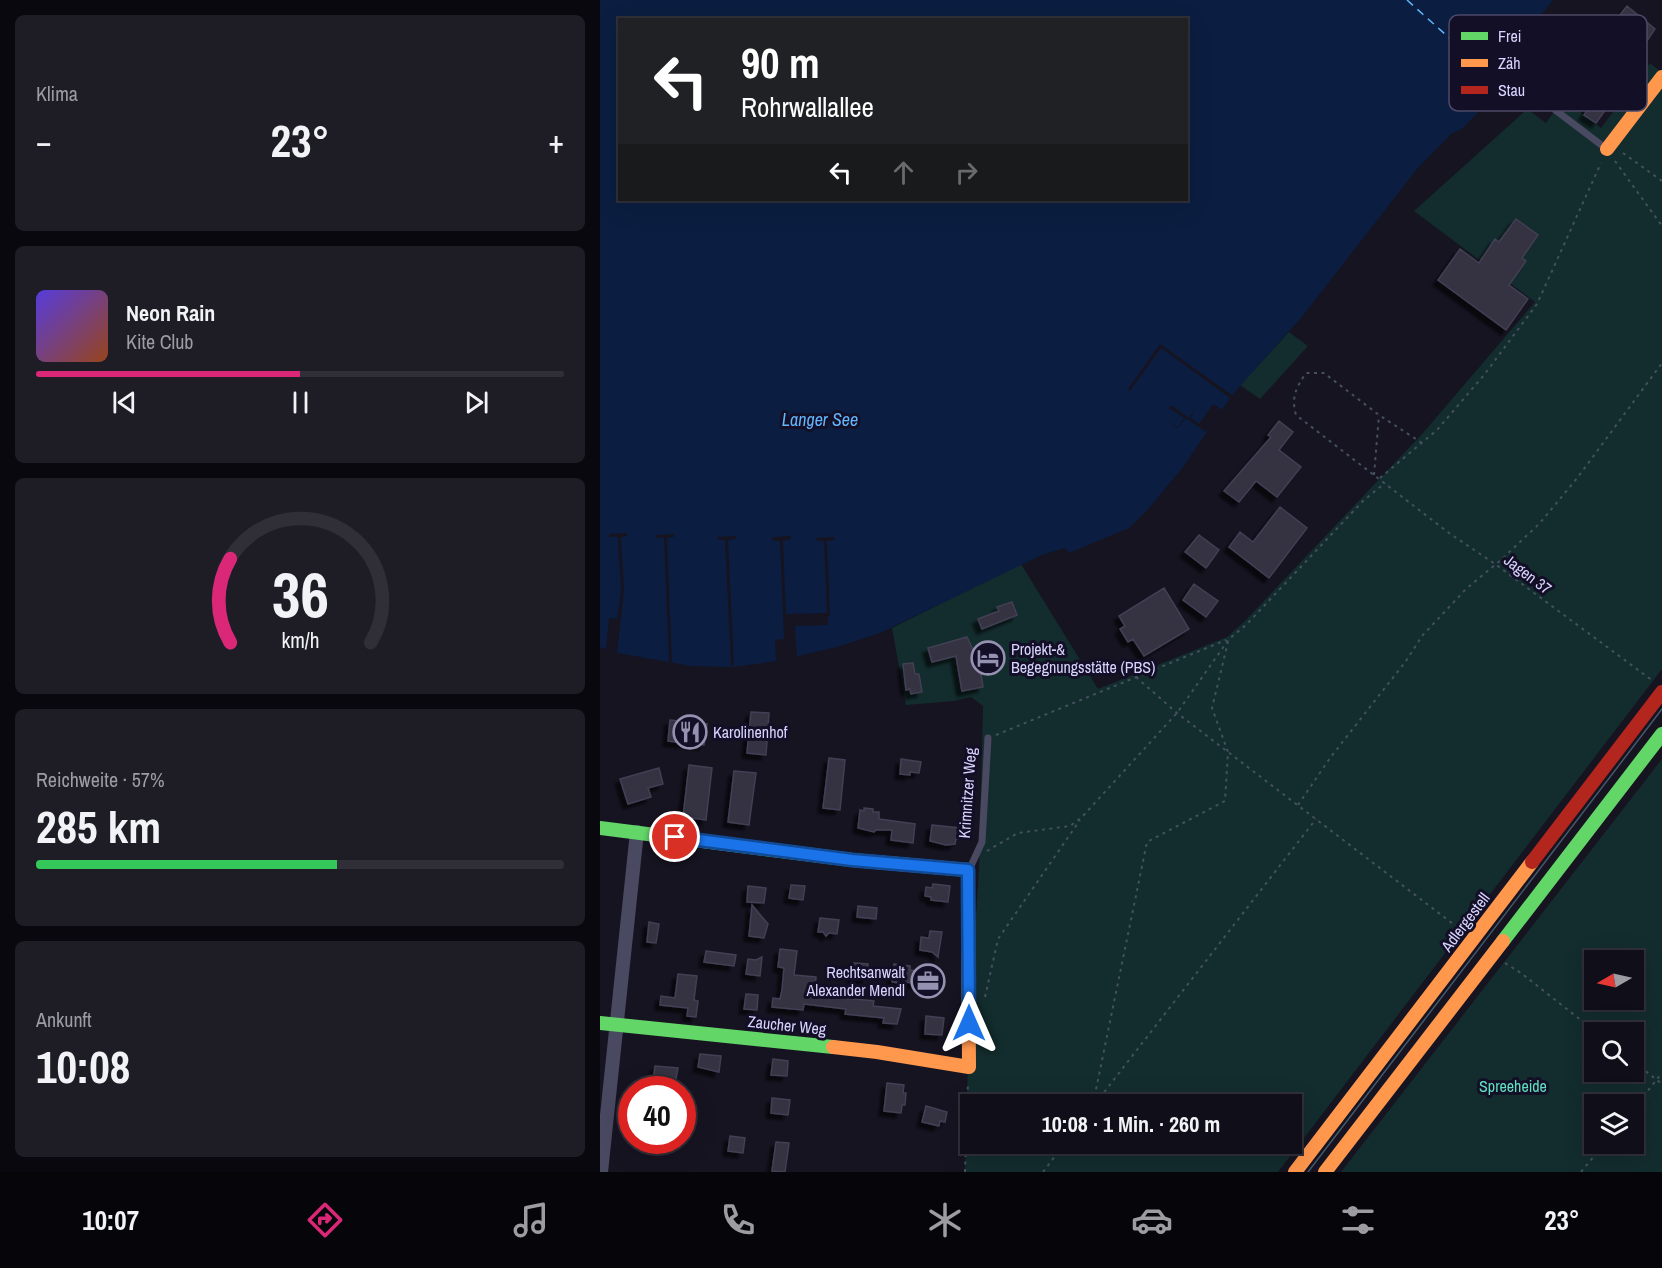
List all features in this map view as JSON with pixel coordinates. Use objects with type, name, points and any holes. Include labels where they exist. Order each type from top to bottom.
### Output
[{"type":"main road","points":[[1647,97],[1662,77]]},
{"type":"main road","points":[[1609,147],[1636,111]]},
{"type":"main road","name":"Adlergestell","points":[[1295,1172],[1473,939],[1659,688]]},
{"type":"main road","points":[[1325,1172],[1662,734]]},
{"type":"main road","points":[[600,828],[852,860],[968,870]]},
{"type":"main road","name":"Krimnitzer Weg","points":[[968,870],[969,1067]]},
{"type":"main road","name":"Zaucher Weg","points":[[600,1023],[877,1052],[969,1067]]},
{"type":"street","points":[[601,1172],[637,832]]},
{"type":"lane","points":[[1558,111],[1609,147]]},
{"type":"lane","name":"Krimnitzer Weg","points":[[968,870],[982,842],[988,738]]},
{"type":"path","points":[[1609,147],[1662,181]]},
{"type":"path","points":[[1609,147],[1662,226]]},
{"type":"path","points":[[1379,478],[1437,430],[1484,375],[1537,304],[1609,147]]},
{"type":"path","points":[[1298,805],[1330,758],[1406,662],[1422,636],[1466,589],[1540,523],[1578,477],[1662,363]]},
{"type":"path","name":"Jagen 37","points":[[1379,415],[1324,373],[1306,373],[1296,387],[1292,402],[1296,415],[1449,533],[1495,564],[1659,688]]},
{"type":"path","points":[[1374,474],[1379,415],[1422,443]]},
{"type":"path","points":[[984,999],[998,939],[1082,817],[1177,713],[1229,639],[1246,625],[1363,501],[1385,483]]},
{"type":"path","points":[[988,738],[1229,639]]},
{"type":"path","points":[[1096,1094],[1147,842],[1225,801],[1228,752],[1212,708],[1229,639]]},
{"type":"path","points":[[1136,677],[1177,713],[1473,939]]},
{"type":"path","points":[[986,852],[1018,832],[1070,826],[1082,817]]},
{"type":"path","points":[[1102,1094],[1316,819]]},
{"type":"path","points":[[1500,960],[1521,973],[1584,1023]]},
{"type":"path","points":[[965,1172],[969,1067]]},
{"type":"path","points":[[1644,1070],[1662,1084]]},
{"type":"path","points":[[1644,1096],[1662,1073]]},
{"type":"path","points":[[1043,1172],[1057,1154]]},
{"type":"path","points":[[1581,1172],[1596,1154]]},
{"type":"green space","points":[[1650,63],[1662,73],[1662,669],[1302,1141],[1302,1094],[967,1094],[969,1023],[979,869],[983,706],[971,697],[954,701],[906,705],[892,628],[1021,564],[1098,689],[1227,637],[1245,621],[1423,433],[1535,302],[1414,211],[1524,111],[1530,111],[1546,123],[1554,111],[1579,111],[1601,128],[1614,111],[1647,111],[1647,67]]},
{"type":"green space","points":[[1289,332],[1308,346],[1260,399],[1240,385]]},
{"type":"green space","name":"Spreeheide","points":[[1662,759],[1662,1172],[1341,1172]]},
{"type":"green space","points":[[965,1154],[1292,1154],[1278,1172],[965,1172]]},
{"type":"water","name":"Langer See","points":[[600,0],[1553,0],[1541,15],[1449,15],[1449,111],[1479,111],[1462,129],[1452,133],[1417,169],[1301,318],[1232,395],[1183,467],[1129,528],[1069,553],[1065,548],[1042,555],[880,633],[837,647],[776,661],[734,667],[691,666],[612,652],[600,647]]},
{"type":"pier","points":[[1160,344],[1232,395],[1230,398],[1161,348],[1130,391],[1128,389]]},
{"type":"pier","points":[[1213,404],[1222,410],[1206,432],[1186,418],[1178,428],[1163,418],[1178,427],[1184,418],[1169,408],[1171,405],[1189,418],[1196,408],[1191,418],[1199,424]]},
{"type":"pier","points":[[627,533],[627,536],[621,537],[624,591],[617,653],[606,650],[609,618],[617,619],[621,591],[618,537],[609,537],[609,534]]},
{"type":"pier","points":[[674,534],[674,537],[667,538],[672,663],[669,662],[664,538],[656,538],[656,535]]},
{"type":"pier","points":[[736,536],[736,539],[728,540],[734,666],[731,666],[725,540],[718,540],[718,537]]},
{"type":"pier","points":[[791,536],[791,539],[783,541],[786,614],[827,613],[824,541],[817,541],[816,538],[834,537],[835,540],[827,541],[830,616],[828,616],[828,625],[795,626],[797,656],[776,661],[775,640],[784,639],[780,541],[773,541],[772,537]]},
{"type":"building","points":[[1627,6],[1638,15],[1620,15]]},
{"type":"building","points":[[1647,22],[1655,29],[1647,41]]},
{"type":"building","points":[[1587,111],[1605,111],[1596,123],[1584,115]]},
{"type":"building","points":[[1516,219],[1538,235],[1522,258],[1526,261],[1509,285],[1528,299],[1506,330],[1438,280],[1460,249],[1479,263],[1495,239],[1499,242]]},
{"type":"building","points":[[1279,421],[1293,432],[1279,450],[1301,467],[1277,497],[1256,481],[1239,502],[1224,491],[1271,437],[1268,435]]},
{"type":"building","points":[[1280,507],[1307,528],[1269,578],[1229,547],[1240,532],[1253,542]]},
{"type":"building","points":[[1199,535],[1219,550],[1206,568],[1185,552]]},
{"type":"building","points":[[1194,584],[1218,601],[1206,617],[1183,600]]},
{"type":"building","points":[[1164,588],[1189,629],[1144,656],[1133,639],[1128,642],[1120,629],[1125,626],[1119,616]]},
{"type":"building","points":[[1012,602],[1017,615],[982,629],[978,619],[999,611],[997,607]]},
{"type":"building","points":[[967,637],[979,662],[983,687],[962,691],[956,656],[932,662],[928,648]]},
{"type":"building","points":[[913,663],[915,674],[919,674],[922,692],[911,694],[910,689],[906,690],[903,664]]},
{"type":"building","points":[[751,712],[769,713],[766,755],[747,753]]},
{"type":"building","points":[[670,720],[707,724],[704,745],[668,741]]},
{"type":"building","points":[[829,758],[845,760],[840,810],[823,808]]},
{"type":"building","points":[[901,759],[921,762],[919,773],[900,774]]},
{"type":"building","points":[[689,765],[712,768],[706,820],[683,817]]},
{"type":"building","points":[[659,768],[663,784],[648,788],[651,797],[628,804],[620,779]]},
{"type":"building","points":[[734,771],[756,773],[749,825],[728,822]]},
{"type":"building","points":[[864,808],[879,812],[879,819],[915,824],[913,843],[891,840],[892,830],[874,832],[858,828],[860,810],[864,811]]},
{"type":"building","points":[[932,825],[960,828],[959,839],[956,839],[955,844],[946,845],[930,841]]},
{"type":"building","points":[[933,884],[950,886],[948,902],[931,900],[931,897],[925,896],[926,887],[932,888]]},
{"type":"building","points":[[791,885],[805,886],[803,900],[789,898]]},
{"type":"building","points":[[748,886],[766,888],[764,903],[747,902]]},
{"type":"building","points":[[752,905],[768,924],[764,938],[749,936]]},
{"type":"building","points":[[858,906],[877,908],[876,919],[857,917]]},
{"type":"building","points":[[820,918],[839,920],[837,934],[829,933],[826,936],[823,932],[818,932]]},
{"type":"building","points":[[649,922],[659,924],[656,943],[647,942]]},
{"type":"building","points":[[930,931],[942,932],[938,957],[932,952],[920,950],[921,937],[929,938]]},
{"type":"building","points":[[780,949],[797,951],[794,975],[816,977],[815,990],[836,992],[835,997],[874,1001],[873,1006],[901,1009],[897,1024],[883,1023],[884,1018],[845,1014],[846,1009],[804,1004],[803,1010],[772,1007],[773,998],[780,999],[782,990],[784,968],[778,967]]},
{"type":"building","points":[[706,951],[736,955],[734,966],[704,962]]},
{"type":"building","points":[[762,957],[760,976],[746,974],[748,959],[756,960]]},
{"type":"building","points":[[854,963],[868,964],[867,979],[852,978]]},
{"type":"building","points":[[894,964],[910,966],[910,970],[942,974],[939,990],[921,988],[921,984],[905,982],[900,985],[892,982]]},
{"type":"building","points":[[678,974],[697,976],[694,1000],[698,1001],[696,1017],[687,1016],[688,1008],[660,1005],[661,996],[675,998]]},
{"type":"building","points":[[746,994],[758,995],[757,1010],[744,1009]]},
{"type":"building","points":[[926,1016],[944,1018],[942,1035],[925,1034]]},
{"type":"building","points":[[700,1054],[721,1056],[719,1072],[698,1067]]},
{"type":"building","points":[[773,1059],[788,1061],[787,1076],[771,1075]]},
{"type":"building","points":[[655,1066],[678,1068],[676,1076],[654,1076]]},
{"type":"building","points":[[887,1083],[904,1085],[905,1105],[902,1105],[901,1113],[884,1111]]},
{"type":"building","points":[[772,1098],[790,1100],[788,1115],[771,1113]]},
{"type":"building","points":[[926,1106],[947,1112],[945,1122],[940,1121],[939,1126],[922,1122]]},
{"type":"building","points":[[730,1136],[745,1138],[743,1153],[728,1151]]},
{"type":"building","points":[[776,1142],[789,1143],[785,1172],[772,1171]]},
{"type":"ferry route","points":[[1407,0],[1449,38]]},
{"type":"tram line","points":[[1308,1172],[1662,709]]},
{"type":"traffic: fast","points":[[1503,941],[1662,734]]},
{"type":"traffic: fast","points":[[600,828],[852,860],[968,870],[968,904]]},
{"type":"traffic: fast","points":[[600,1023],[833,1047]]},
{"type":"traffic: slow","points":[[1647,97],[1662,77]]},
{"type":"traffic: slow","points":[[1607,149],[1636,111]]},
{"type":"traffic: slow","points":[[1295,1172],[1532,862]]},
{"type":"traffic: slow","points":[[833,1047],[969,1067],[968,904]]},
{"type":"traffic: slow","points":[[1325,1172],[1503,941]]},
{"type":"traffic: jam","points":[[1532,862],[1662,692]]},
{"type":"place","name":"Projekt-& Begegnungsstätte (PBS)","points":[[988,658]]},
{"type":"place","name":"Karolinenhof","points":[[690,732]]},
{"type":"place","name":"Rechtsanwalt Alexander Mendl","points":[[928,981]]},
{"type":"route","points":[[675,837],[852,860],[968,870],[969,1023]]}]
